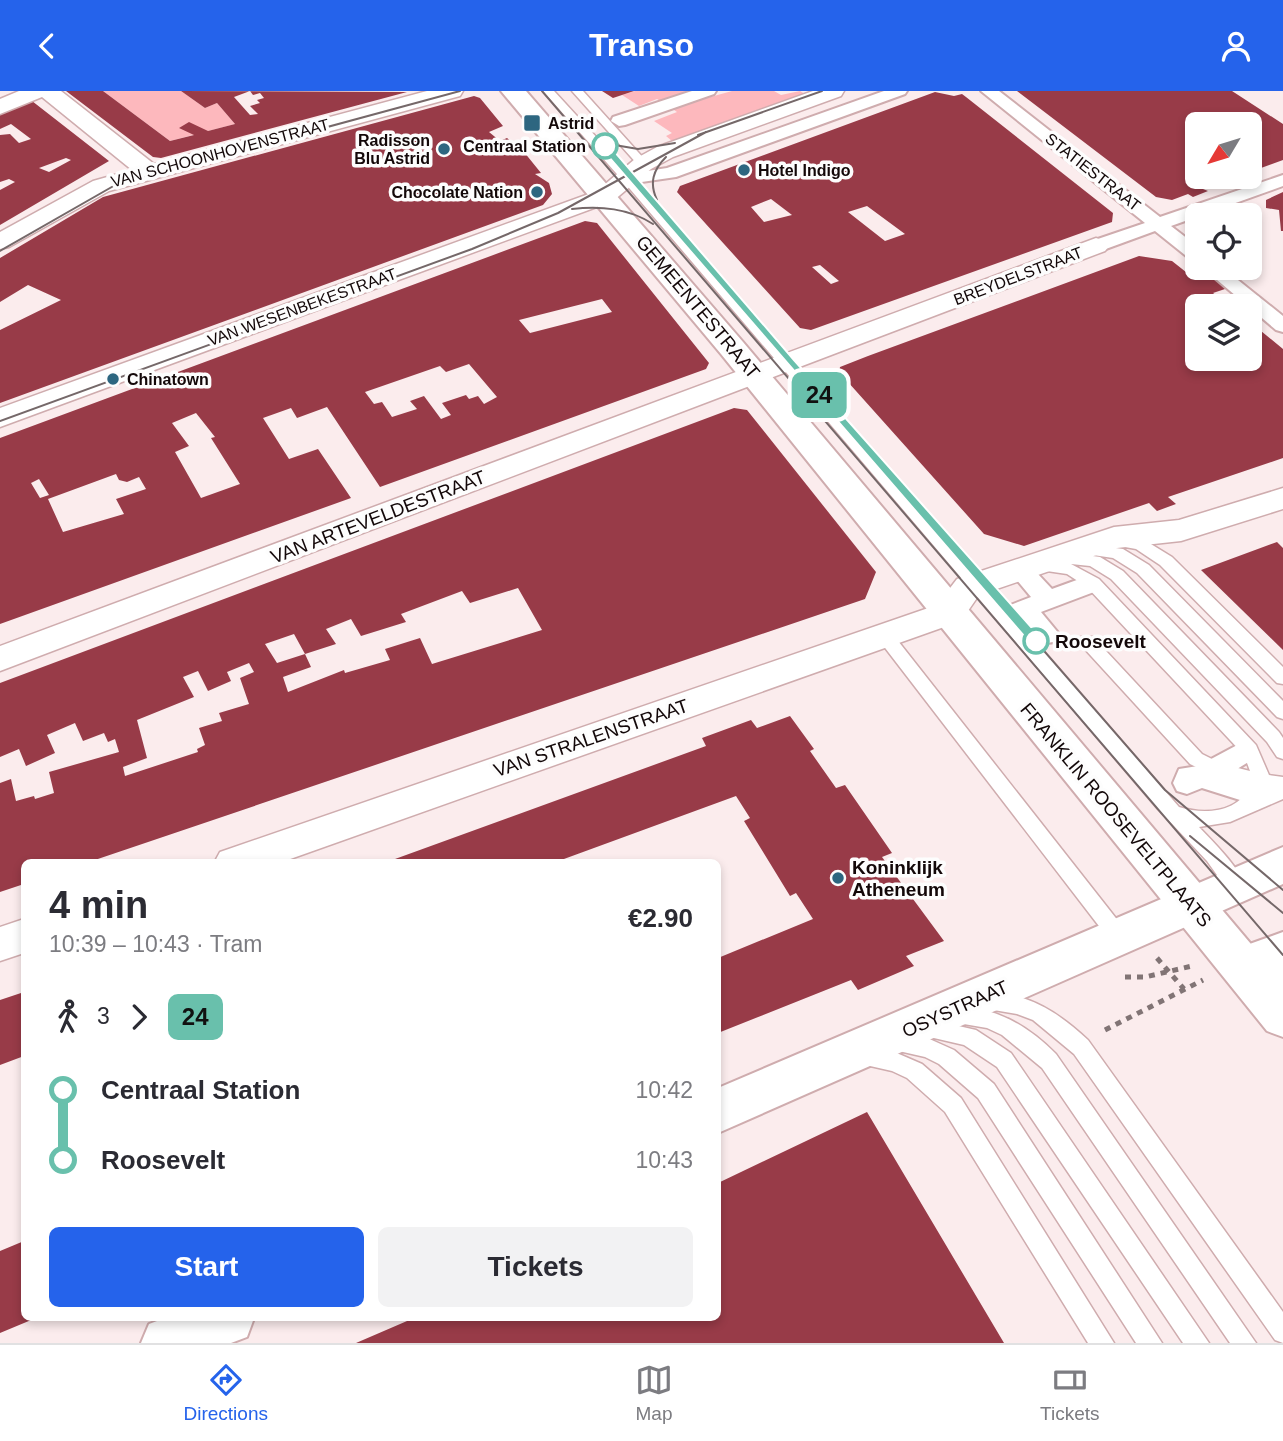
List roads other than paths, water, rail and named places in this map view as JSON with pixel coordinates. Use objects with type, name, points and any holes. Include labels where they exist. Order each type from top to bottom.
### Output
[{"type":"main road","name":"GEMEENTESTRAAT","points":[[513,91],[625,180],[770,370],[949,613]]},
{"type":"main road","name":"FRANKLIN ROOSEVELTPLAATS","points":[[949,613],[1283,1016]]},
{"type":"main road","name":"OSYSTRAAT","points":[[721,1110],[1283,865]]},
{"type":"main road","points":[[168,1343],[221,1321]]},
{"type":"street","points":[[0,107],[37,91]]},
{"type":"street","points":[[48,91],[149,172]]},
{"type":"street","name":"VAN SCHOONHOVENSTRAAT","points":[[0,242],[68,211],[101,186],[452,91]]},
{"type":"street","points":[[619,121],[708,91]]},
{"type":"street","points":[[625,180],[670,173],[899,91]]},
{"type":"street","name":"STATIESTRAAT","points":[[989,91],[1185,245]]},
{"type":"street","points":[[820,92],[846,110]]},
{"type":"street","name":"VAN WESENBEKESTRAAT","points":[[0,418],[625,180],[681,145],[820,92]]},
{"type":"street","name":"BREYDELSTRAAT","points":[[770,370],[1159,223],[1283,180]]},
{"type":"street","points":[[1227,280],[1283,326]]},
{"type":"street","name":"VAN ARTEVELDESTRAAT","points":[[0,659],[770,370]]},
{"type":"street","points":[[949,613],[968,587],[1114,538],[1195,527],[1283,498]]},
{"type":"street","points":[[1048,601],[1054,560]]},
{"type":"street","points":[[1048,635],[1021,611],[1086,586]]},
{"type":"street","name":"VAN STRALENSTRAAT","points":[[244,859],[949,613]]},
{"type":"street","points":[[1201,776],[1241,754]]},
{"type":"street","points":[[1201,776],[1258,793]]},
{"type":"street","points":[[0,944],[21,937]]},
{"type":"street","points":[[1267,951],[1283,975]]},
{"type":"lane","points":[[548,91],[625,180]]},
{"type":"lane","points":[[577,91],[625,180]]},
{"type":"lane","name":"GEMEENTESTRAAT","points":[[770,370],[976,585]]},
{"type":"lane","points":[[1054,560],[1125,541],[1154,552],[1283,678]]},
{"type":"lane","points":[[1054,560],[1102,549],[1131,560],[1283,712]]},
{"type":"lane","points":[[1054,560],[1079,558],[1108,568],[1273,737],[1283,752]]},
{"type":"lane","points":[[1054,560],[1055,565],[1071,569],[1093,583],[1250,750],[1257,761],[1258,793]]},
{"type":"lane","points":[[976,585],[1165,804],[1214,855],[1236,885]]},
{"type":"lane","points":[[885,636],[1119,937]]},
{"type":"lane","points":[[1087,641],[1189,754],[1201,776]]},
{"type":"lane","points":[[1165,804],[1184,817],[1198,820],[1217,818],[1258,793],[1283,784]]},
{"type":"lane","points":[[1102,1343],[940,1089],[923,1075],[885,1059],[865,1056],[891,1036],[982,1002],[1012,1003],[1050,1019],[1081,1047],[1283,1332]]},
{"type":"lane","points":[[891,1036],[961,1014],[981,1017],[1019,1033],[1035,1045],[1049,1061],[1244,1343]]},
{"type":"lane","points":[[891,1036],[929,1028],[949,1031],[988,1047],[1004,1060],[1197,1343]]},
{"type":"lane","points":[[891,1036],[898,1042],[918,1045],[956,1061],[972,1074],[986,1091],[1150,1343]]},
{"type":"tram line","points":[[0,251],[117,184],[460,91]]},
{"type":"tram line","points":[[542,91],[618,180]]},
{"type":"tram line","points":[[705,132],[822,91]]},
{"type":"tram line","points":[[629,174],[705,132]]},
{"type":"tram line","points":[[698,135],[705,132]]},
{"type":"tram line","points":[[603,143],[638,149],[675,143]]},
{"type":"tram line","name":"24","points":[[605,146],[790,362],[1036,641]]},
{"type":"tram line","points":[[609,151],[629,174]]},
{"type":"tram line","points":[[657,200],[653,188],[654,177],[666,157]]},
{"type":"tram line","points":[[618,180],[629,174]]},
{"type":"tram line","points":[[629,174],[1165,790],[1283,890]]},
{"type":"tram line","points":[[0,421],[472,249],[558,213],[618,180]]},
{"type":"tram line","points":[[618,180],[1283,955]]},
{"type":"tram line","points":[[572,209],[614,209],[634,214],[653,224]]},
{"type":"tram line","points":[[1190,836],[1283,913]]},
{"type":"place","name":"Astrid","points":[[532,123]]},
{"type":"place","name":"Centraal Station","points":[[605,146]]},
{"type":"place","name":"Radisson Blu Astrid","points":[[444,149]]},
{"type":"place","name":"Hotel Indigo","points":[[744,170]]},
{"type":"place","name":"Chocolate Nation","points":[[537,192]]},
{"type":"place","name":"Chinatown","points":[[113,379]]},
{"type":"place","name":"Roosevelt","points":[[1036,641]]},
{"type":"place","name":"Koninklijk Atheneum","points":[[838,878]]}]
